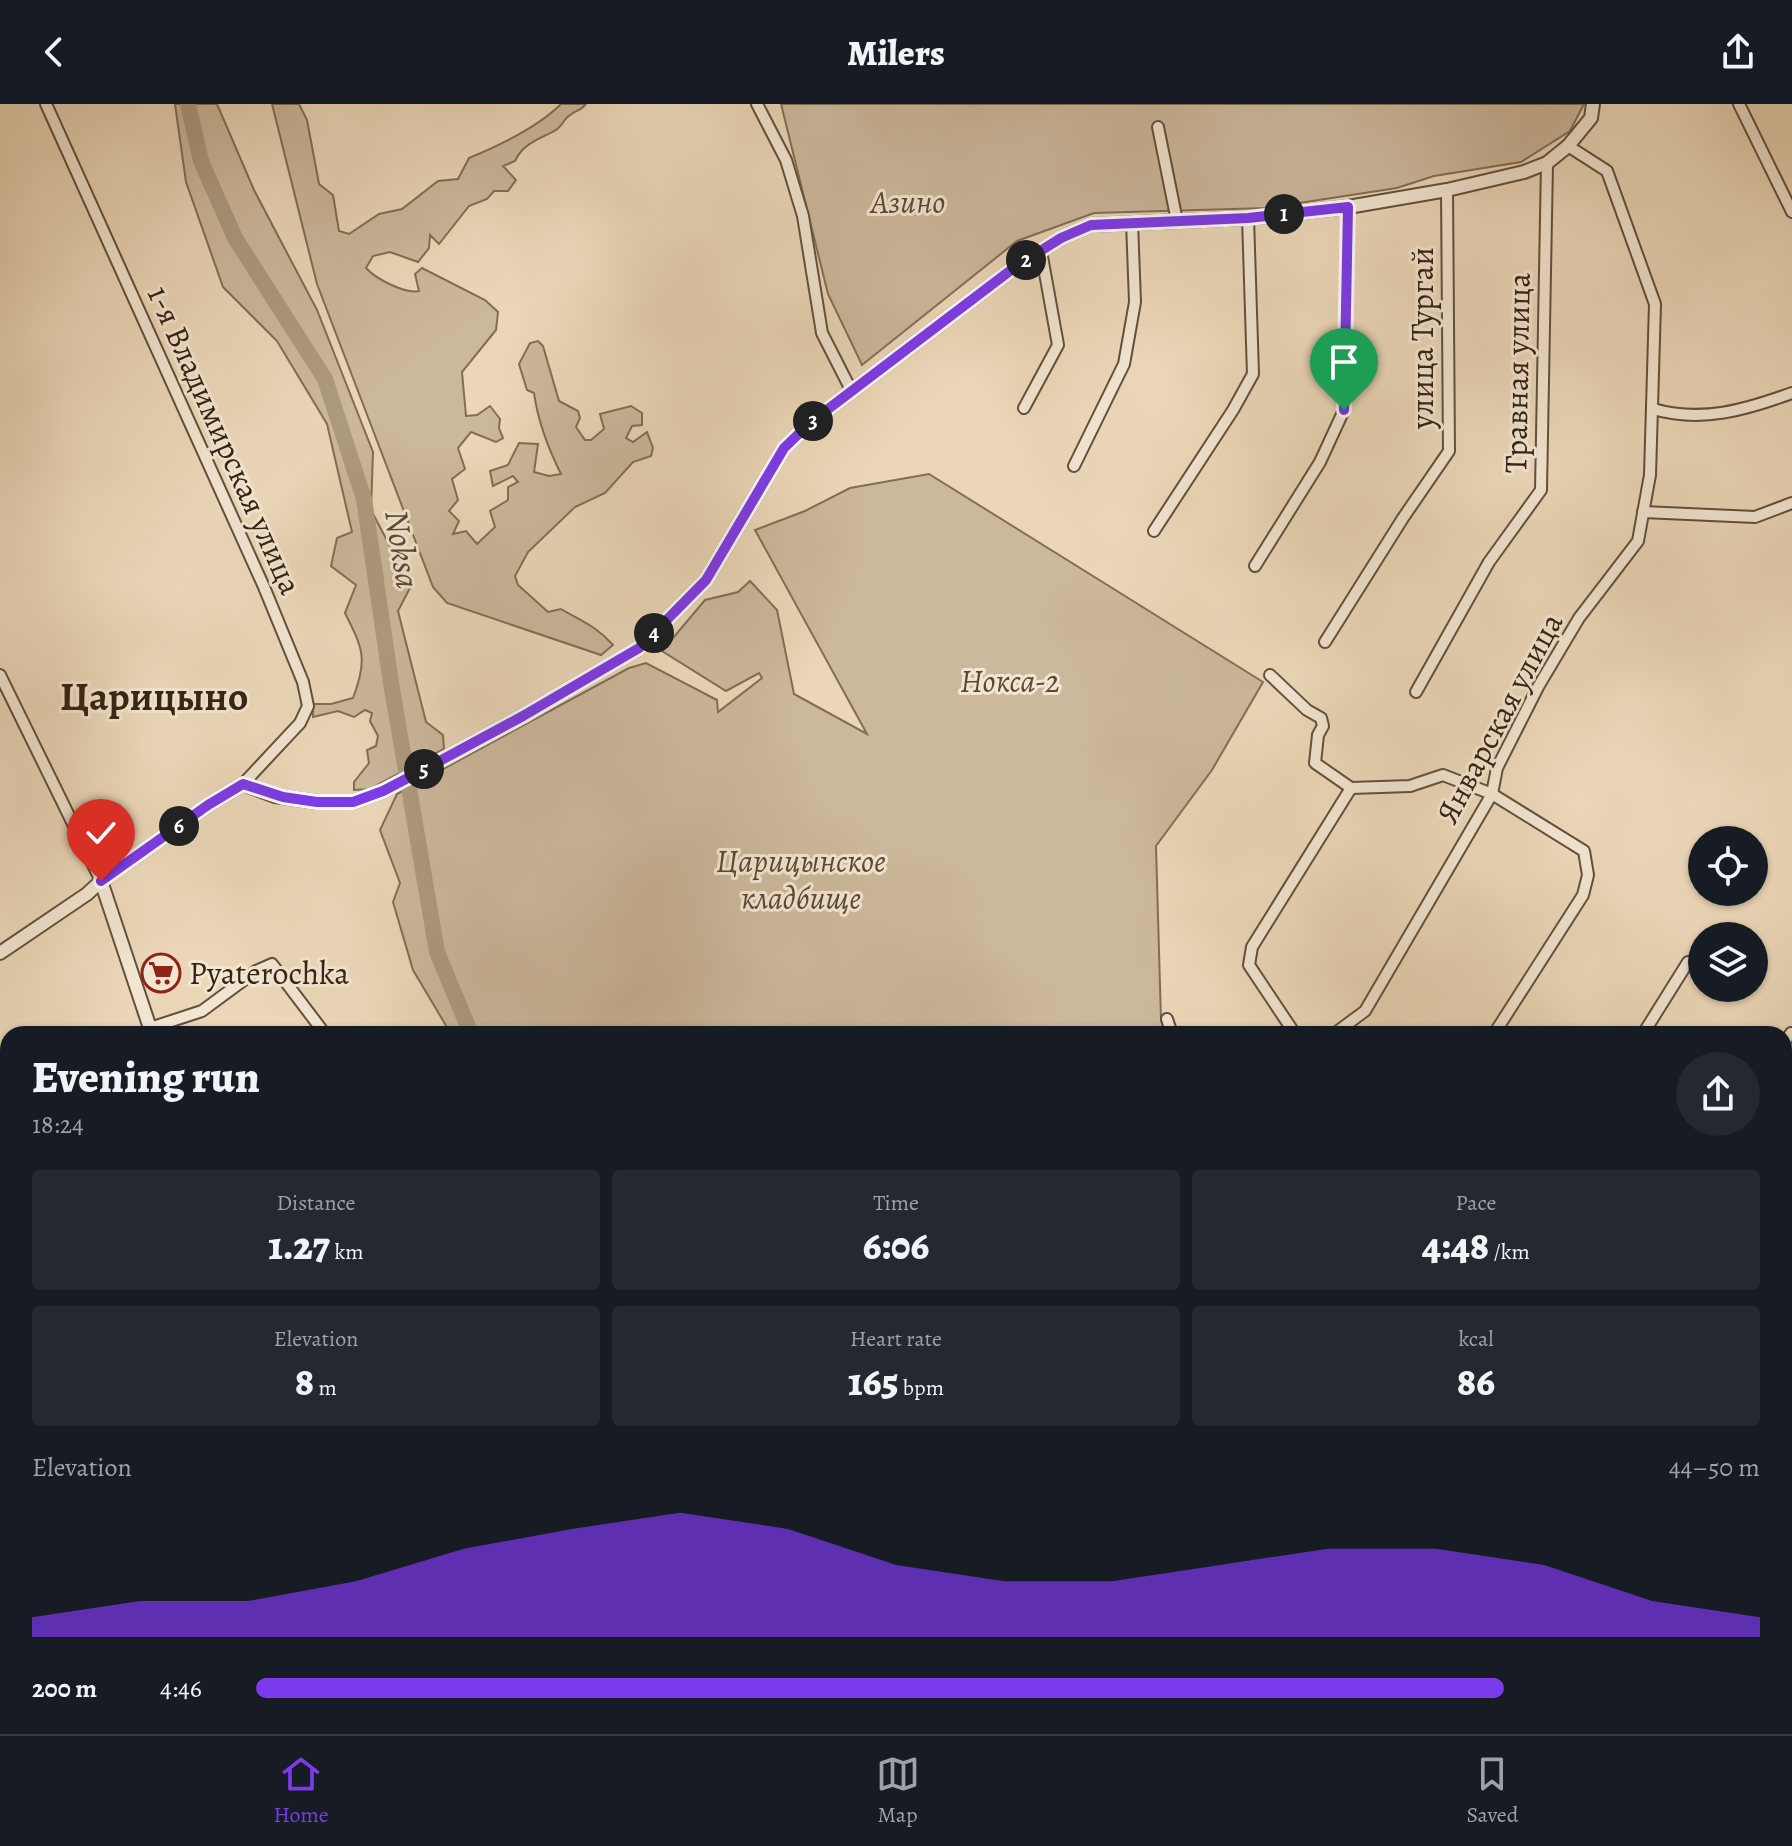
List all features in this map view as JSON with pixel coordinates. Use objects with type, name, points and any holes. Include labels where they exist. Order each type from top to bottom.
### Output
[{"type":"street","name":"1-я Владимирская улица","points":[[46,104],[264,587],[303,682],[308,706],[300,723],[243,784]]},
{"type":"street","points":[[757,104],[786,160],[803,216],[822,333],[850,393]]},
{"type":"street","points":[[0,953],[208,805],[243,784],[275,796],[317,802],[353,802],[383,791],[423,770],[639,648],[706,580],[784,448],[811,422],[1003,275],[1061,238],[1091,225],[1248,218],[1348,207],[1447,190],[1524,172],[1547,163],[1568,146],[1591,118],[1593,104]]},
{"type":"street","points":[[1739,104],[1792,212]]},
{"type":"street","points":[[1158,127],[1177,221]]},
{"type":"street","name":"Январская улица","points":[[1345,1026],[1365,1011],[1492,794],[1497,768],[1538,687],[1579,618],[1638,541],[1650,475],[1655,304],[1607,171],[1568,146]]},
{"type":"street","name":"Травная улица","points":[[1416,692],[1489,562],[1541,490],[1547,163]]},
{"type":"street","name":"улица Тургай","points":[[1325,642],[1449,451],[1447,190]]},
{"type":"street","points":[[1255,566],[1320,462],[1344,410],[1348,207]]},
{"type":"street","points":[[1154,531],[1253,374],[1248,218]]},
{"type":"street","points":[[1074,466],[1124,364],[1135,302],[1132,222]]},
{"type":"street","points":[[1024,408],[1058,345],[1041,251]]},
{"type":"street","points":[[1653,409],[1710,416],[1792,393]]},
{"type":"street","points":[[1643,512],[1755,517],[1792,503]]},
{"type":"street","points":[[0,675],[101,881],[145,1026]]},
{"type":"street","points":[[1270,675],[1307,710],[1321,718],[1323,726],[1318,735],[1315,763],[1351,788],[1410,786],[1443,775],[1492,794],[1584,851],[1588,875],[1583,895],[1499,1026]]},
{"type":"street","points":[[1290,1026],[1249,965],[1252,947],[1351,788]]},
{"type":"street","points":[[1648,1026],[1688,962]]},
{"type":"street","points":[[161,1026],[202,1011],[256,971],[272,964],[319,1026]]},
{"type":"street","points":[[1167,1019],[1169,1026]]},
{"type":"green space","points":[[175,104],[217,104],[254,190],[317,310],[373,452],[371,510],[411,586],[398,611],[426,722],[443,735],[444,749],[370,789],[354,790],[354,782],[369,763],[367,750],[376,746],[378,736],[370,721],[372,713],[365,710],[354,717],[338,711],[313,717],[313,704],[331,704],[353,698],[362,663],[356,636],[345,613],[356,585],[331,566],[337,538],[352,532],[327,424],[277,341],[223,287],[186,182]]},
{"type":"green space","points":[[272,104],[299,104],[307,120],[319,184],[333,195],[339,231],[349,234],[379,214],[402,209],[438,181],[458,179],[469,158],[530,128],[561,104],[586,104],[556,130],[527,146],[515,161],[503,166],[516,180],[508,191],[494,191],[487,199],[469,206],[439,244],[430,235],[429,248],[418,262],[390,252],[373,256],[366,268],[391,285],[419,291],[415,274],[422,268],[485,300],[498,312],[496,330],[462,372],[466,416],[477,415],[490,406],[500,419],[503,438],[496,442],[471,432],[458,448],[465,469],[452,479],[458,500],[449,511],[459,521],[453,534],[466,531],[477,544],[495,527],[490,511],[508,500],[508,487],[518,482],[513,476],[493,486],[490,471],[508,465],[519,443],[538,444],[534,472],[549,476],[561,474],[544,435],[534,393],[527,390],[519,364],[530,343],[538,341],[543,346],[559,401],[578,411],[580,418],[576,427],[585,440],[591,440],[604,429],[600,414],[631,406],[642,413],[642,425],[632,426],[626,438],[633,442],[647,432],[653,448],[651,456],[633,462],[605,493],[575,507],[528,552],[515,576],[518,585],[548,612],[561,609],[607,639],[613,645],[601,655],[447,603],[433,587],[317,284]]},
{"type":"green space","name":"Азино","points":[[781,104],[1584,104],[1570,131],[1521,162],[1434,176],[1397,188],[1267,208],[1094,213],[1017,241],[862,365],[828,294]]},
{"type":"green space","points":[[929,474],[1263,682],[1212,770],[1156,846],[1163,1026],[446,1026],[413,970],[393,902],[400,883],[380,830],[397,794],[629,668],[646,663],[717,700],[718,712],[762,678],[759,673],[726,691],[662,651],[705,600],[738,592],[750,581],[777,610],[794,694],[867,734],[755,530],[805,511],[850,488]]},
{"type":"waterway","name":"Noksa","points":[[188,104],[201,161],[235,238],[325,379],[364,499],[391,683],[437,952],[468,1026]]},
{"type":"place","name":"Pyaterochka","points":[[161,973]]},
{"type":"district","name":"Царицыно","points":[[154,696]]},
{"type":"route","points":[[101,881],[208,805],[243,784],[275,796],[317,802],[353,802],[383,791],[423,770],[639,648],[706,580],[784,448],[811,422],[1015,267],[1061,238],[1091,225],[1227,220],[1348,207],[1344,410]]},
{"type":"park label","name":"Нокса-2","points":[[1010,681]]},
{"type":"park label","name":"Царицынское кладбище","points":[[801,880]]}]
